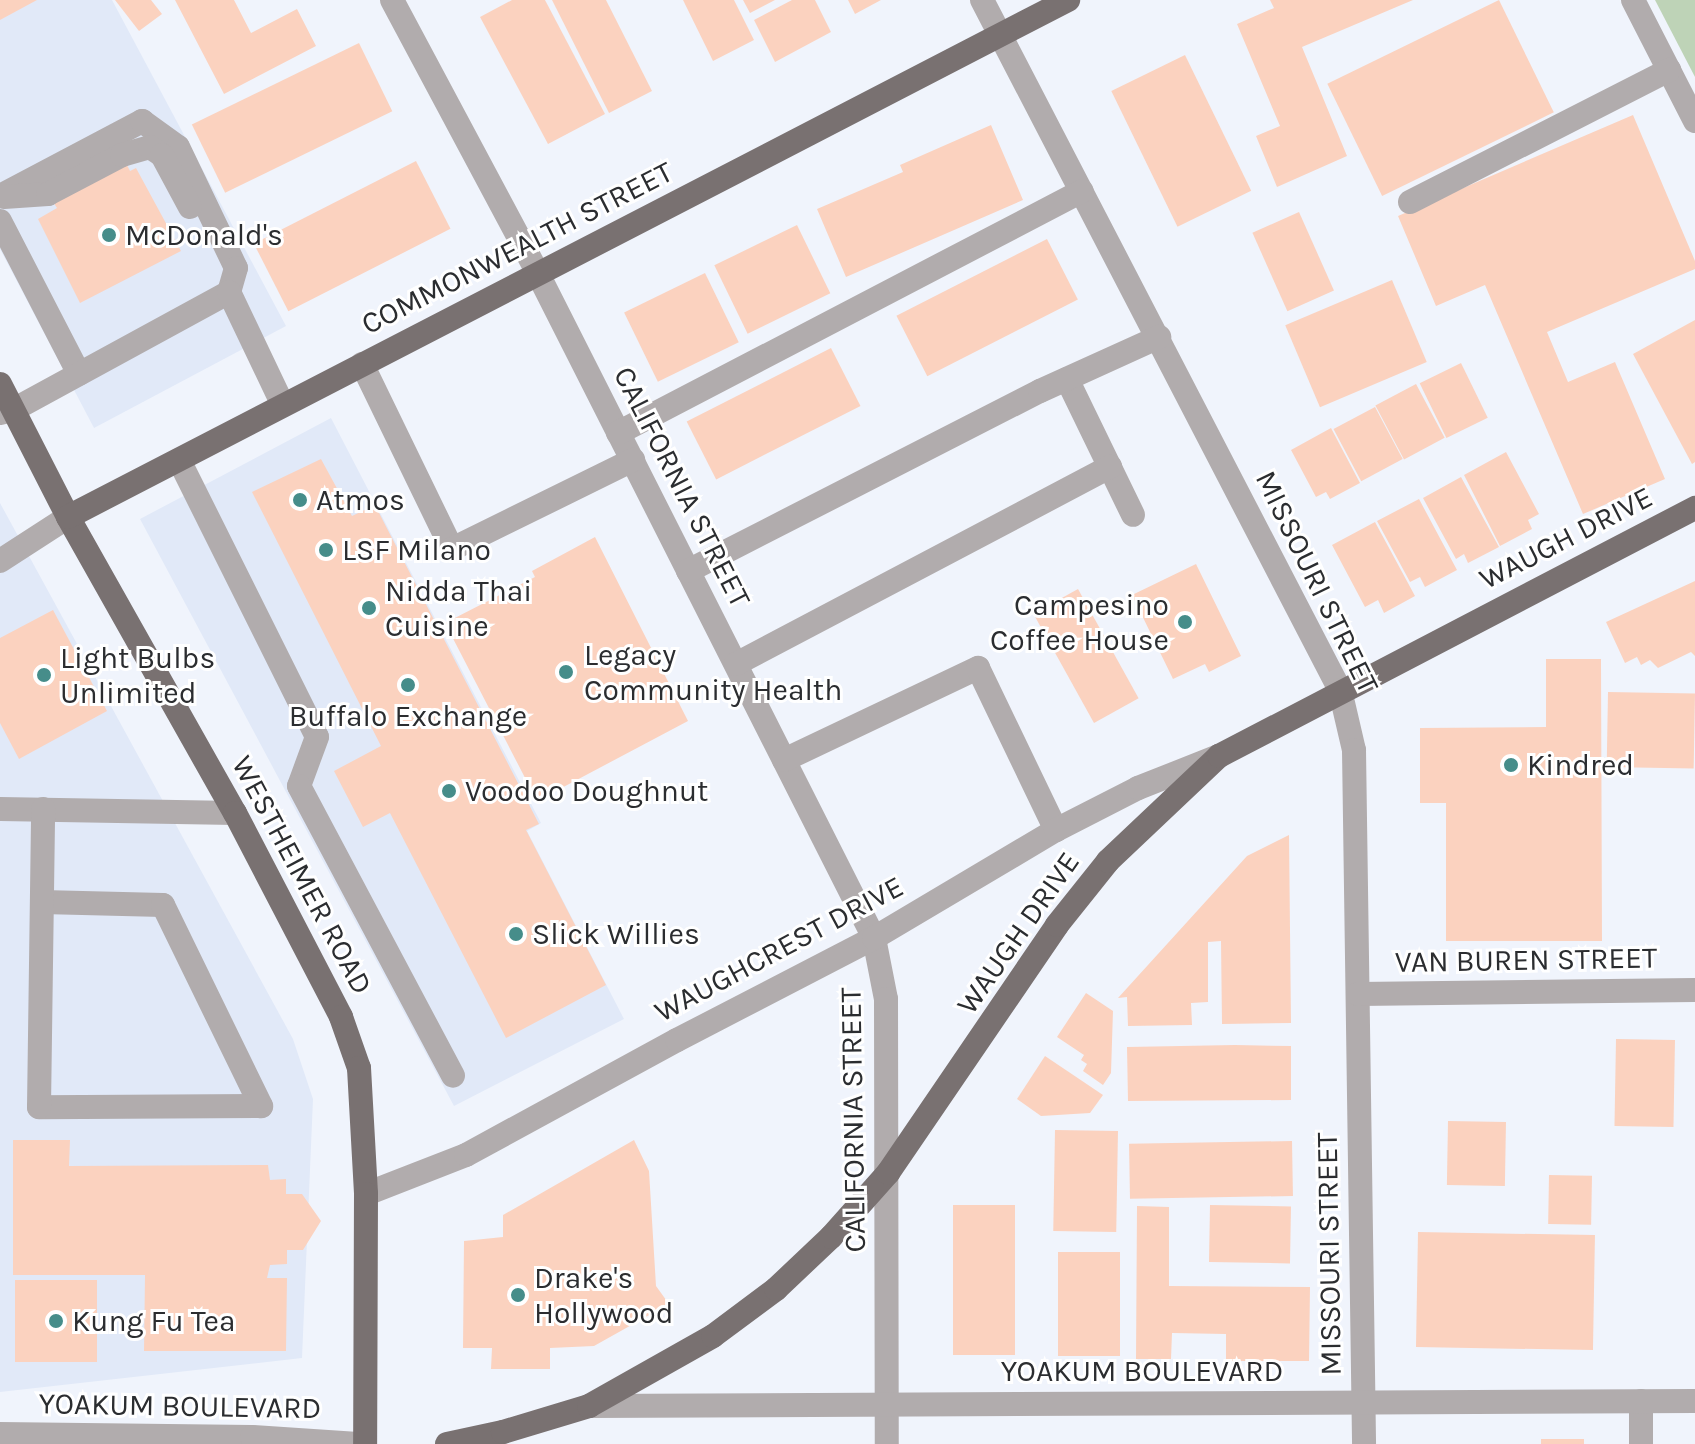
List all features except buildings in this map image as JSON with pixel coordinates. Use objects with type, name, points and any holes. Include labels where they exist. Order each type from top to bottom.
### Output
[{"type":"main road","name":"COMMONWEALTH STREET","points":[[68,517],[1068,0]]},
{"type":"main road","name":"WESTHEIMER ROAD","points":[[0,384],[6,411],[235,813],[341,1017],[359,1068],[366,1194],[365,1444]]},
{"type":"main road","name":"WAUGH DRIVE","points":[[447,1444],[503,1432],[589,1406],[713,1336],[776,1289],[831,1237],[888,1173],[1065,915],[1108,861],[1219,756],[1340,690],[1695,508]]},
{"type":"street","name":"CALIFORNIA STREET","points":[[392,0],[537,272],[874,938],[886,999],[887,1444]]},
{"type":"street","name":"MISSOURI STREET","points":[[982,0],[1340,690],[1354,750],[1364,1444]]},
{"type":"street","points":[[1633,0],[1695,121]]},
{"type":"street","points":[[1410,202],[1669,70]]},
{"type":"street","points":[[0,196],[48,194],[122,155],[150,147],[162,155],[225,272],[229,292],[283,405]]},
{"type":"street","points":[[618,433],[1082,191]]},
{"type":"street","points":[[0,221],[79,374]]},
{"type":"street","points":[[6,411],[229,292]]},
{"type":"street","points":[[688,571],[1067,379],[1159,337]]},
{"type":"street","points":[[362,364],[452,549],[633,460]]},
{"type":"street","points":[[1067,379],[1133,515]]},
{"type":"street","points":[[179,460],[317,737],[299,786],[453,1076]]},
{"type":"street","points":[[736,664],[1110,467]]},
{"type":"street","name":"COMMONWEALTH STREET","points":[[0,561],[68,517]]},
{"type":"street","points":[[784,760],[978,668],[1056,830]]},
{"type":"street","name":"WAUGHCREST DRIVE","points":[[366,1194],[466,1155],[677,1040],[874,938],[1056,830],[1138,788],[1219,756]]},
{"type":"street","points":[[0,809],[235,813]]},
{"type":"street","points":[[42,902],[163,905],[261,1106],[39,1107],[43,809]]},
{"type":"street","name":"VAN BUREN STREET","points":[[1358,994],[1695,990]]},
{"type":"street","points":[[1641,1401],[1641,1444]]},
{"type":"street","name":"YOAKUM BOULEVARD","points":[[589,1406],[1695,1401]]},
{"type":"street","name":"YOAKUM BOULEVARD","points":[[0,1434],[252,1437],[358,1444]]},
{"type":"shaded area","points":[[0,0],[112,0],[286,326],[94,428],[0,249]]},
{"type":"shaded area","points":[[331,418],[541,823],[527,831],[624,1019],[454,1106],[140,519]]},
{"type":"shaded area","points":[[0,503],[293,1039],[313,1099],[302,1358],[0,1392]]},
{"type":"green space","points":[[1655,0],[1695,0],[1695,77]]},
{"type":"place","name":"McDonald's","points":[[109,235]]},
{"type":"place","name":"Atmos","points":[[300,500]]},
{"type":"place","name":"LSF Milano","points":[[326,550]]},
{"type":"place","name":"Nidda Thai Cuisine","points":[[369,608]]},
{"type":"place","name":"Campesino Coffee House","points":[[1185,622]]},
{"type":"place","name":"Legacy Community Health","points":[[566,672]]},
{"type":"place","name":"Light Bulbs Unlimited","points":[[44,675]]},
{"type":"place","name":"Buffalo Exchange","points":[[408,685]]},
{"type":"place","name":"Kindred","points":[[1511,765]]},
{"type":"place","name":"Voodoo Doughnut","points":[[449,791]]},
{"type":"place","name":"Slick Willies","points":[[516,934]]},
{"type":"place","name":"Drake's Hollywood","points":[[518,1295]]},
{"type":"place","name":"Kung Fu Tea","points":[[56,1321]]}]
